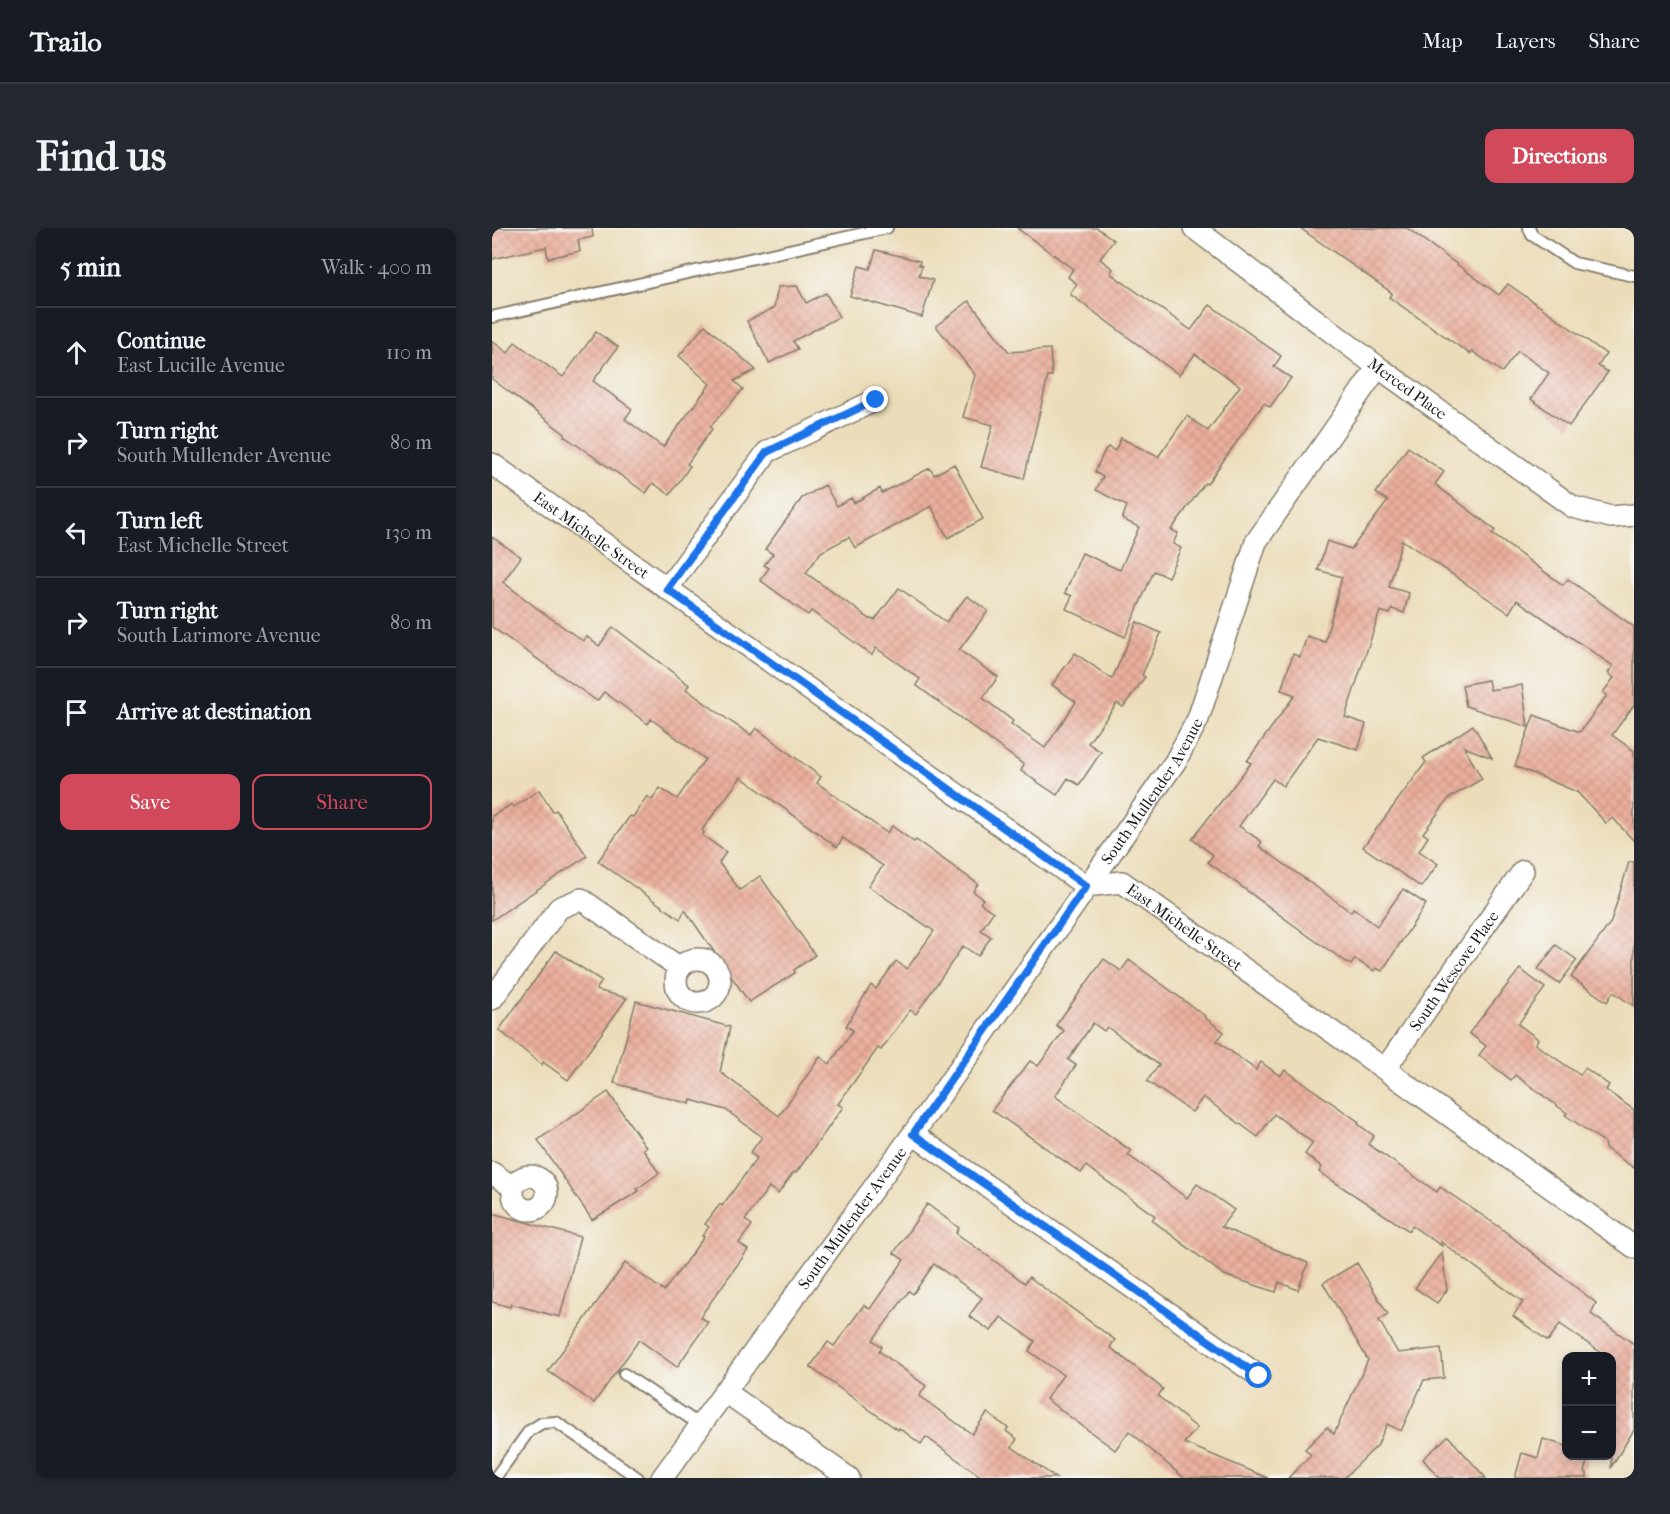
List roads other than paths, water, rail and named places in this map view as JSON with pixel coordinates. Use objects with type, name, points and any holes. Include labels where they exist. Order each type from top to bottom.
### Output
[{"type":"street","name":"Merced Place","points":[[1194,228],[1378,367],[1573,507],[1611,518],[1634,515]]},
{"type":"street","name":"South Mullender Avenue","points":[[662,1478],[913,1134],[1175,762],[1198,719],[1256,542],[1378,367]]},
{"type":"street","points":[[667,589],[767,452],[876,400]]},
{"type":"street","name":"East Michelle Street","points":[[492,464],[1086,886],[1122,882],[1634,1247]]},
{"type":"street","name":"South Wescove Place","points":[[1384,1069],[1523,871]]},
{"type":"street","points":[[492,999],[559,908],[581,899],[680,968]]},
{"type":"street","points":[[913,1134],[1259,1376]]},
{"type":"street","points":[[492,1173],[513,1187]]},
{"type":"street","points":[[724,1391],[849,1478]]},
{"type":"lane","points":[[492,318],[887,228]]},
{"type":"lane","points":[[1529,228],[1532,235],[1574,263],[1634,276]]},
{"type":"lane","points":[[624,1374],[700,1425]]},
{"type":"lane","points":[[495,1478],[529,1431],[542,1423],[556,1422],[638,1478]]}]
